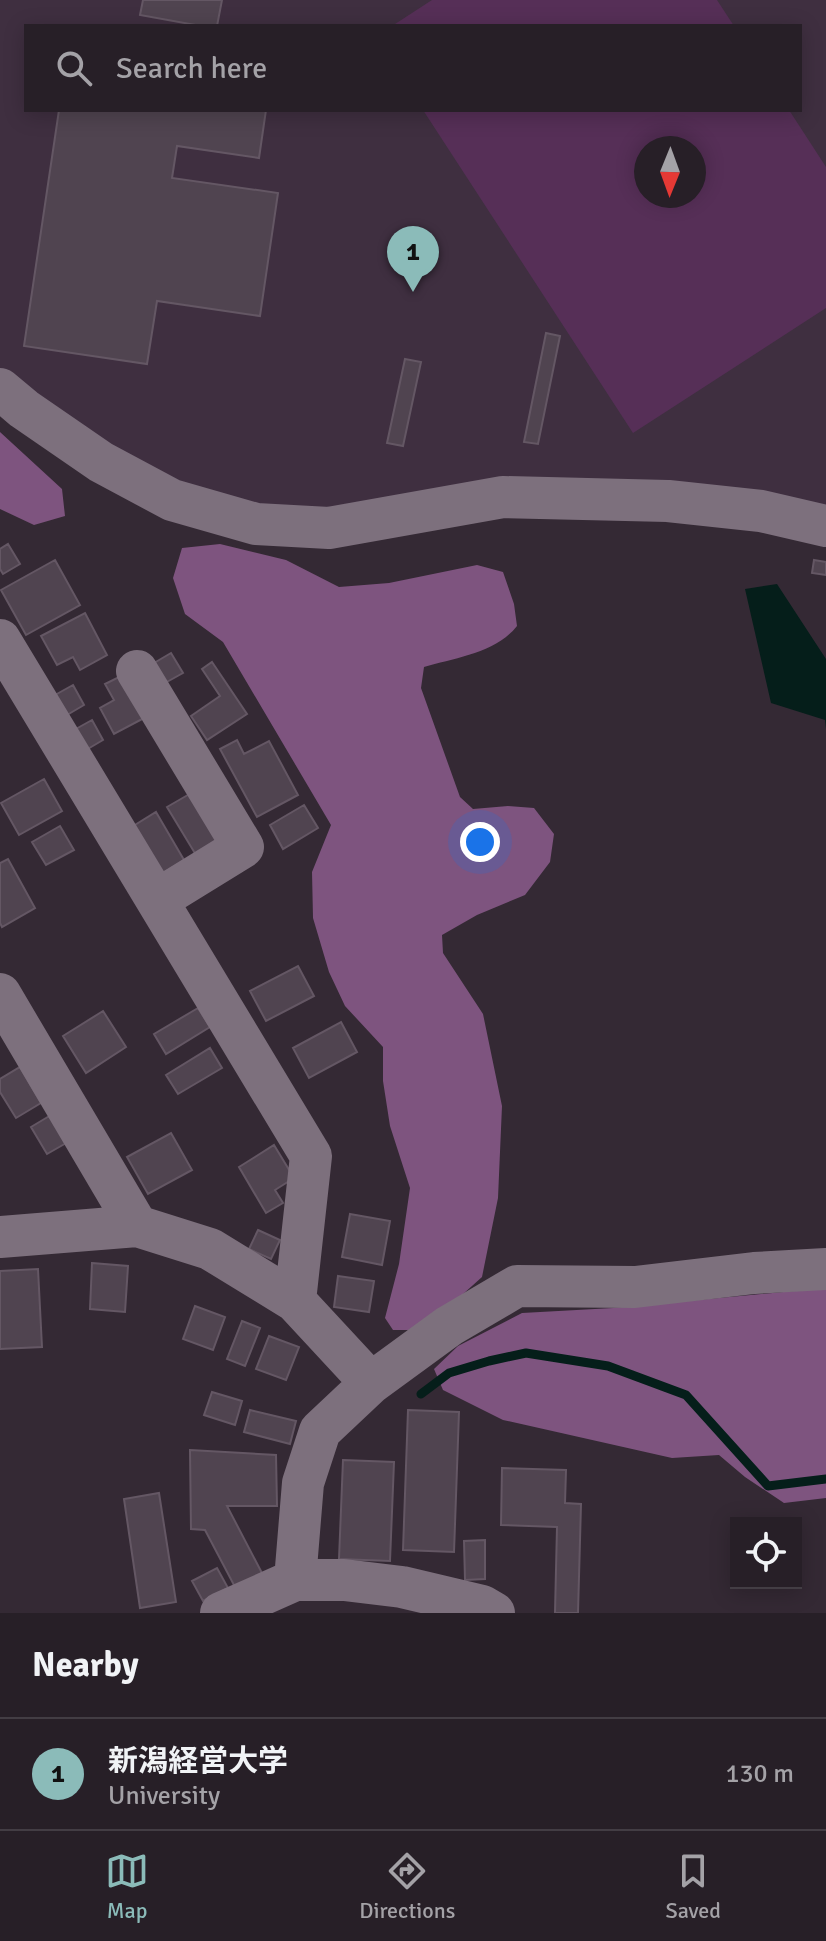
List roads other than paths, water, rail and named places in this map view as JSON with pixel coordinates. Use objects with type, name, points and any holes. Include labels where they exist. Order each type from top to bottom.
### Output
[{"type":"street","points":[[0,389],[101,462],[172,500],[256,524],[329,528],[503,497],[668,501],[761,511],[826,526]]},
{"type":"street","points":[[0,640],[311,1156],[295,1301]]},
{"type":"street","points":[[137,671],[243,847],[157,900]]},
{"type":"street","points":[[0,994],[137,1226]]},
{"type":"street","points":[[0,1237],[137,1226],[210,1249],[295,1301],[371,1383]]},
{"type":"street","points":[[295,1580],[303,1483],[320,1431],[371,1383],[449,1326],[517,1286],[635,1287],[754,1273],[826,1269]]},
{"type":"street","points":[[221,1613],[295,1580],[344,1580],[402,1587],[482,1606],[494,1613]]},
{"type":"waterway","points":[[421,1394],[449,1373],[526,1353],[608,1366],[686,1395],[768,1486],[826,1479]]},
{"type":"place","name":"新潟経営大学","points":[[413,292]]}]
